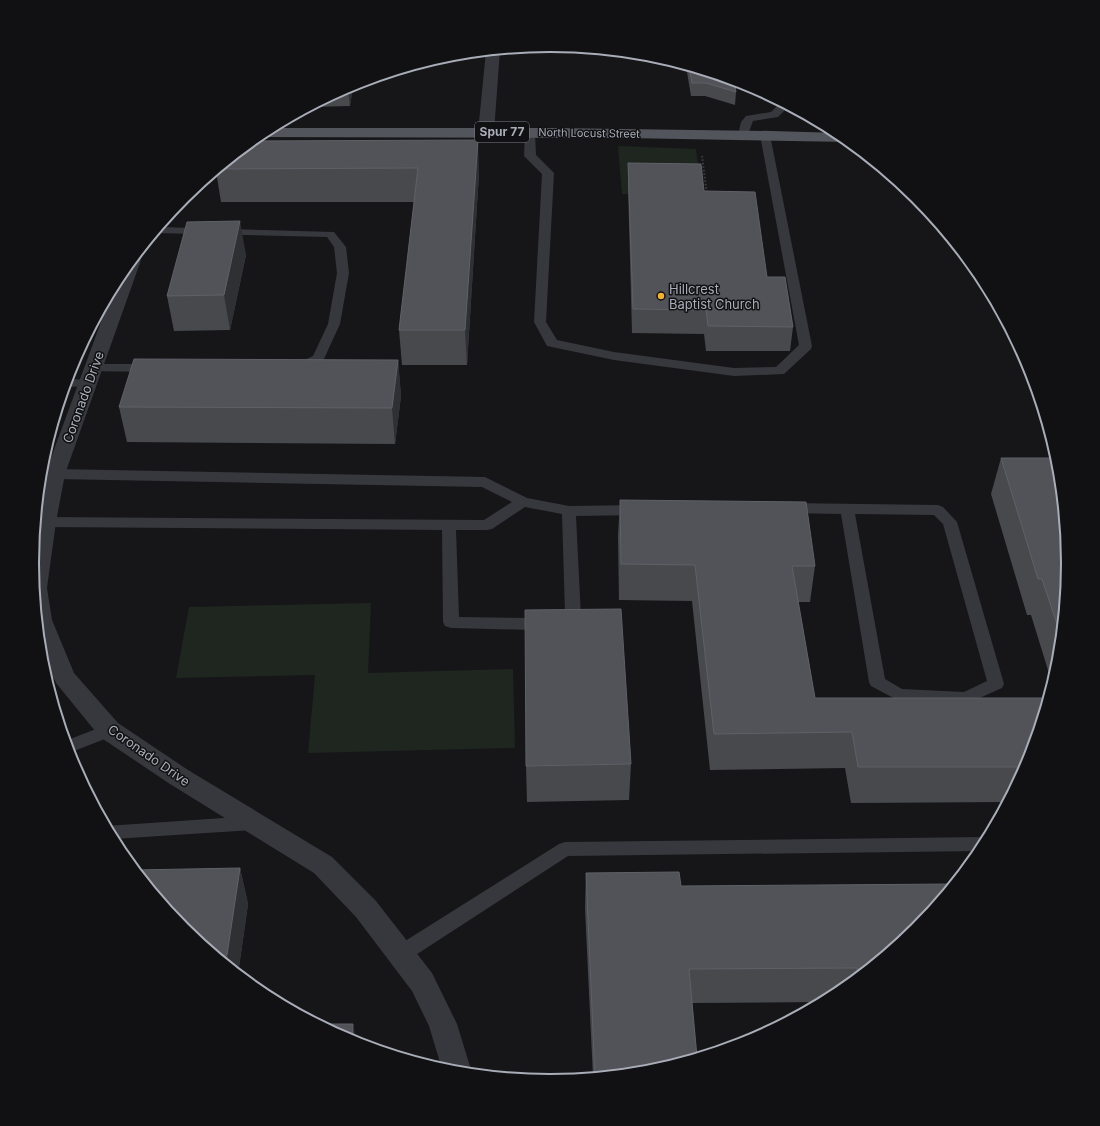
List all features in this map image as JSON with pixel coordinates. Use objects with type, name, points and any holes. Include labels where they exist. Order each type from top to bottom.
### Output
[{"type":"main road","name":"North Locust Street","points":[[274,133],[486,132],[765,135],[833,138]]},
{"type":"street","points":[[486,132],[493,55]]},
{"type":"street","name":"Coronado Drive","points":[[39,565],[45,522],[55,474],[126,278]]},
{"type":"street","name":"Coronado Drive","points":[[42,621],[53,672],[64,677],[109,730],[179,777],[323,865],[366,909],[422,982],[440,1017],[456,1065]]},
{"type":"lane","points":[[743,135],[746,122],[750,118],[774,115],[781,108]]},
{"type":"lane","points":[[530,133],[530,156],[548,173],[540,322],[552,343],[614,356],[734,372],[779,371],[806,346],[765,135]]},
{"type":"lane","points":[[163,230],[330,234],[340,247],[342,273],[334,324],[318,358],[295,369],[287,369]]},
{"type":"lane","points":[[73,380],[92,375],[164,368]]},
{"type":"lane","points":[[55,474],[485,482],[523,502],[569,511],[654,510]]},
{"type":"lane","points":[[45,522],[487,525],[523,502]]},
{"type":"lane","points":[[771,508],[847,508],[938,510],[950,522],[996,684],[966,698],[899,695],[877,682],[847,508]]},
{"type":"lane","points":[[449,525],[451,622],[534,624],[573,617],[569,511]]},
{"type":"lane","points":[[73,745],[109,730]]},
{"type":"lane","points":[[115,832],[253,823]]},
{"type":"lane","points":[[401,954],[564,849],[977,844]]},
{"type":"path","points":[[701,150],[708,200]]},
{"type":"shaded area","points":[[618,146],[696,149],[702,195],[622,194]]},
{"type":"shaded area","points":[[371,603],[368,673],[513,669],[515,748],[308,753],[315,675],[176,678],[189,607]]},
{"type":"building","points":[[690,71],[735,87],[736,92],[706,83],[692,83]]},
{"type":"building","points":[[478,140],[465,330],[399,330],[418,168],[225,169],[262,141]]},
{"type":"building","points":[[628,163],[701,164],[704,191],[755,192],[767,277],[785,277],[793,327],[708,326],[706,310],[633,309]]},
{"type":"building","points":[[240,221],[224,295],[167,296],[187,222]]},
{"type":"building","points":[[134,359],[398,360],[392,408],[119,407]]},
{"type":"building","points":[[1001,458],[1050,458],[1057,496],[1060,530],[1061,563],[1057,625],[1042,579],[1038,579]]},
{"type":"building","points":[[620,500],[806,502],[815,566],[792,566],[815,698],[1043,698],[1034,727],[1018,767],[858,767],[852,732],[714,734],[695,565],[621,564]]},
{"type":"building","points":[[621,609],[631,764],[526,766],[525,610]]},
{"type":"building","points":[[240,868],[227,955],[223,955],[213,947],[189,924],[166,900],[142,870]]},
{"type":"building","points":[[679,872],[681,886],[947,884],[911,924],[887,947],[858,970],[857,968],[689,969],[697,1052],[650,1064],[617,1070],[595,1072],[586,873]]},
{"type":"building","points":[[330,1024],[353,1024],[352,1034]]},
{"type":"place","name":"Hillcrest Baptist Church","points":[[661,296]]}]
